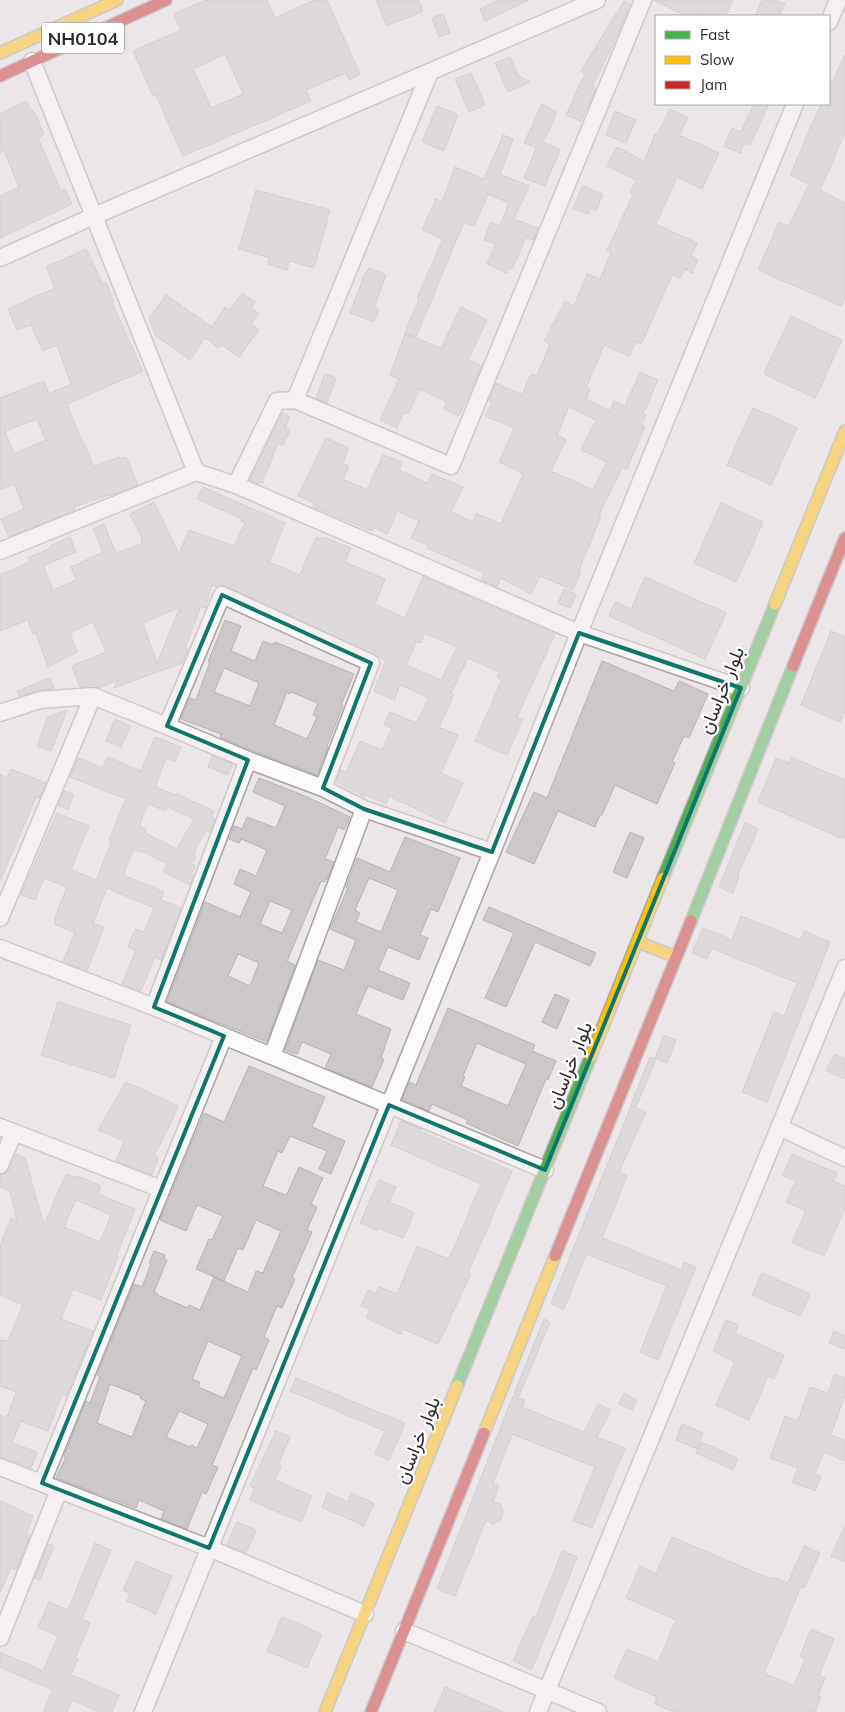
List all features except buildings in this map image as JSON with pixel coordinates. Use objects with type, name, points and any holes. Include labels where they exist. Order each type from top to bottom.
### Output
[{"type":"main road","name":"NH0104","points":[[0,53],[117,0]]},
{"type":"main road","name":"NH0104","points":[[0,76],[166,0]]},
{"type":"main road","name":"بلوار خراسان","points":[[325,1712],[845,431]]},
{"type":"main road","points":[[371,1712],[845,538]]},
{"type":"main road","points":[[638,942],[676,958]]},
{"type":"street","points":[[0,258],[597,0]]},
{"type":"street","points":[[236,485],[277,401],[296,400],[451,466],[643,0]]},
{"type":"street","points":[[830,20],[838,0]]},
{"type":"street","points":[[32,62],[196,472]]},
{"type":"street","points":[[296,400],[430,72]]},
{"type":"street","points":[[143,1712],[795,105]]},
{"type":"street","points":[[0,551],[196,472],[236,485],[579,633],[741,688]]},
{"type":"street","points":[[168,726],[222,594],[372,663],[323,788]]},
{"type":"street","points":[[0,713],[40,700],[93,696],[248,760],[323,788],[364,809],[492,852]]},
{"type":"street","points":[[0,918],[93,696]]},
{"type":"street","points":[[154,1007],[248,760]]},
{"type":"street","points":[[272,1056],[364,809]]},
{"type":"street","points":[[0,948],[154,1007],[545,1170]]},
{"type":"street","points":[[538,1712],[845,968]]},
{"type":"street","points":[[42,1483],[224,1036]]},
{"type":"street","points":[[779,1127],[845,1158]]},
{"type":"street","points":[[0,1165],[7,1129],[161,1189]]},
{"type":"street","points":[[0,1467],[209,1548],[365,1614]]},
{"type":"street","points":[[0,1638],[59,1490]]},
{"type":"street","points":[[404,1631],[598,1712]]},
{"type":"highlighted area","points":[[222,595],[371,663],[323,788],[364,809],[492,852],[579,633],[741,688],[545,1170],[389,1105],[209,1548],[42,1483],[224,1036],[154,1007],[248,760],[167,726]]},
{"type":"traffic: fast","points":[[663,878],[775,604]]},
{"type":"traffic: fast","points":[[691,921],[793,666]]},
{"type":"traffic: fast","points":[[457,1386],[591,1056]]},
{"type":"traffic: slow","points":[[0,53],[117,0]]},
{"type":"traffic: slow","points":[[775,604],[845,431]]},
{"type":"traffic: slow","points":[[591,1056],[663,878]]},
{"type":"traffic: slow","points":[[638,942],[676,957]]},
{"type":"traffic: slow","points":[[484,1433],[555,1256]]},
{"type":"traffic: slow","points":[[325,1712],[457,1386]]},
{"type":"traffic: jam","points":[[0,76],[166,0]]},
{"type":"traffic: jam","points":[[793,666],[845,538]]},
{"type":"traffic: jam","points":[[555,1256],[691,921]]},
{"type":"traffic: jam","points":[[371,1712],[484,1433]]}]
